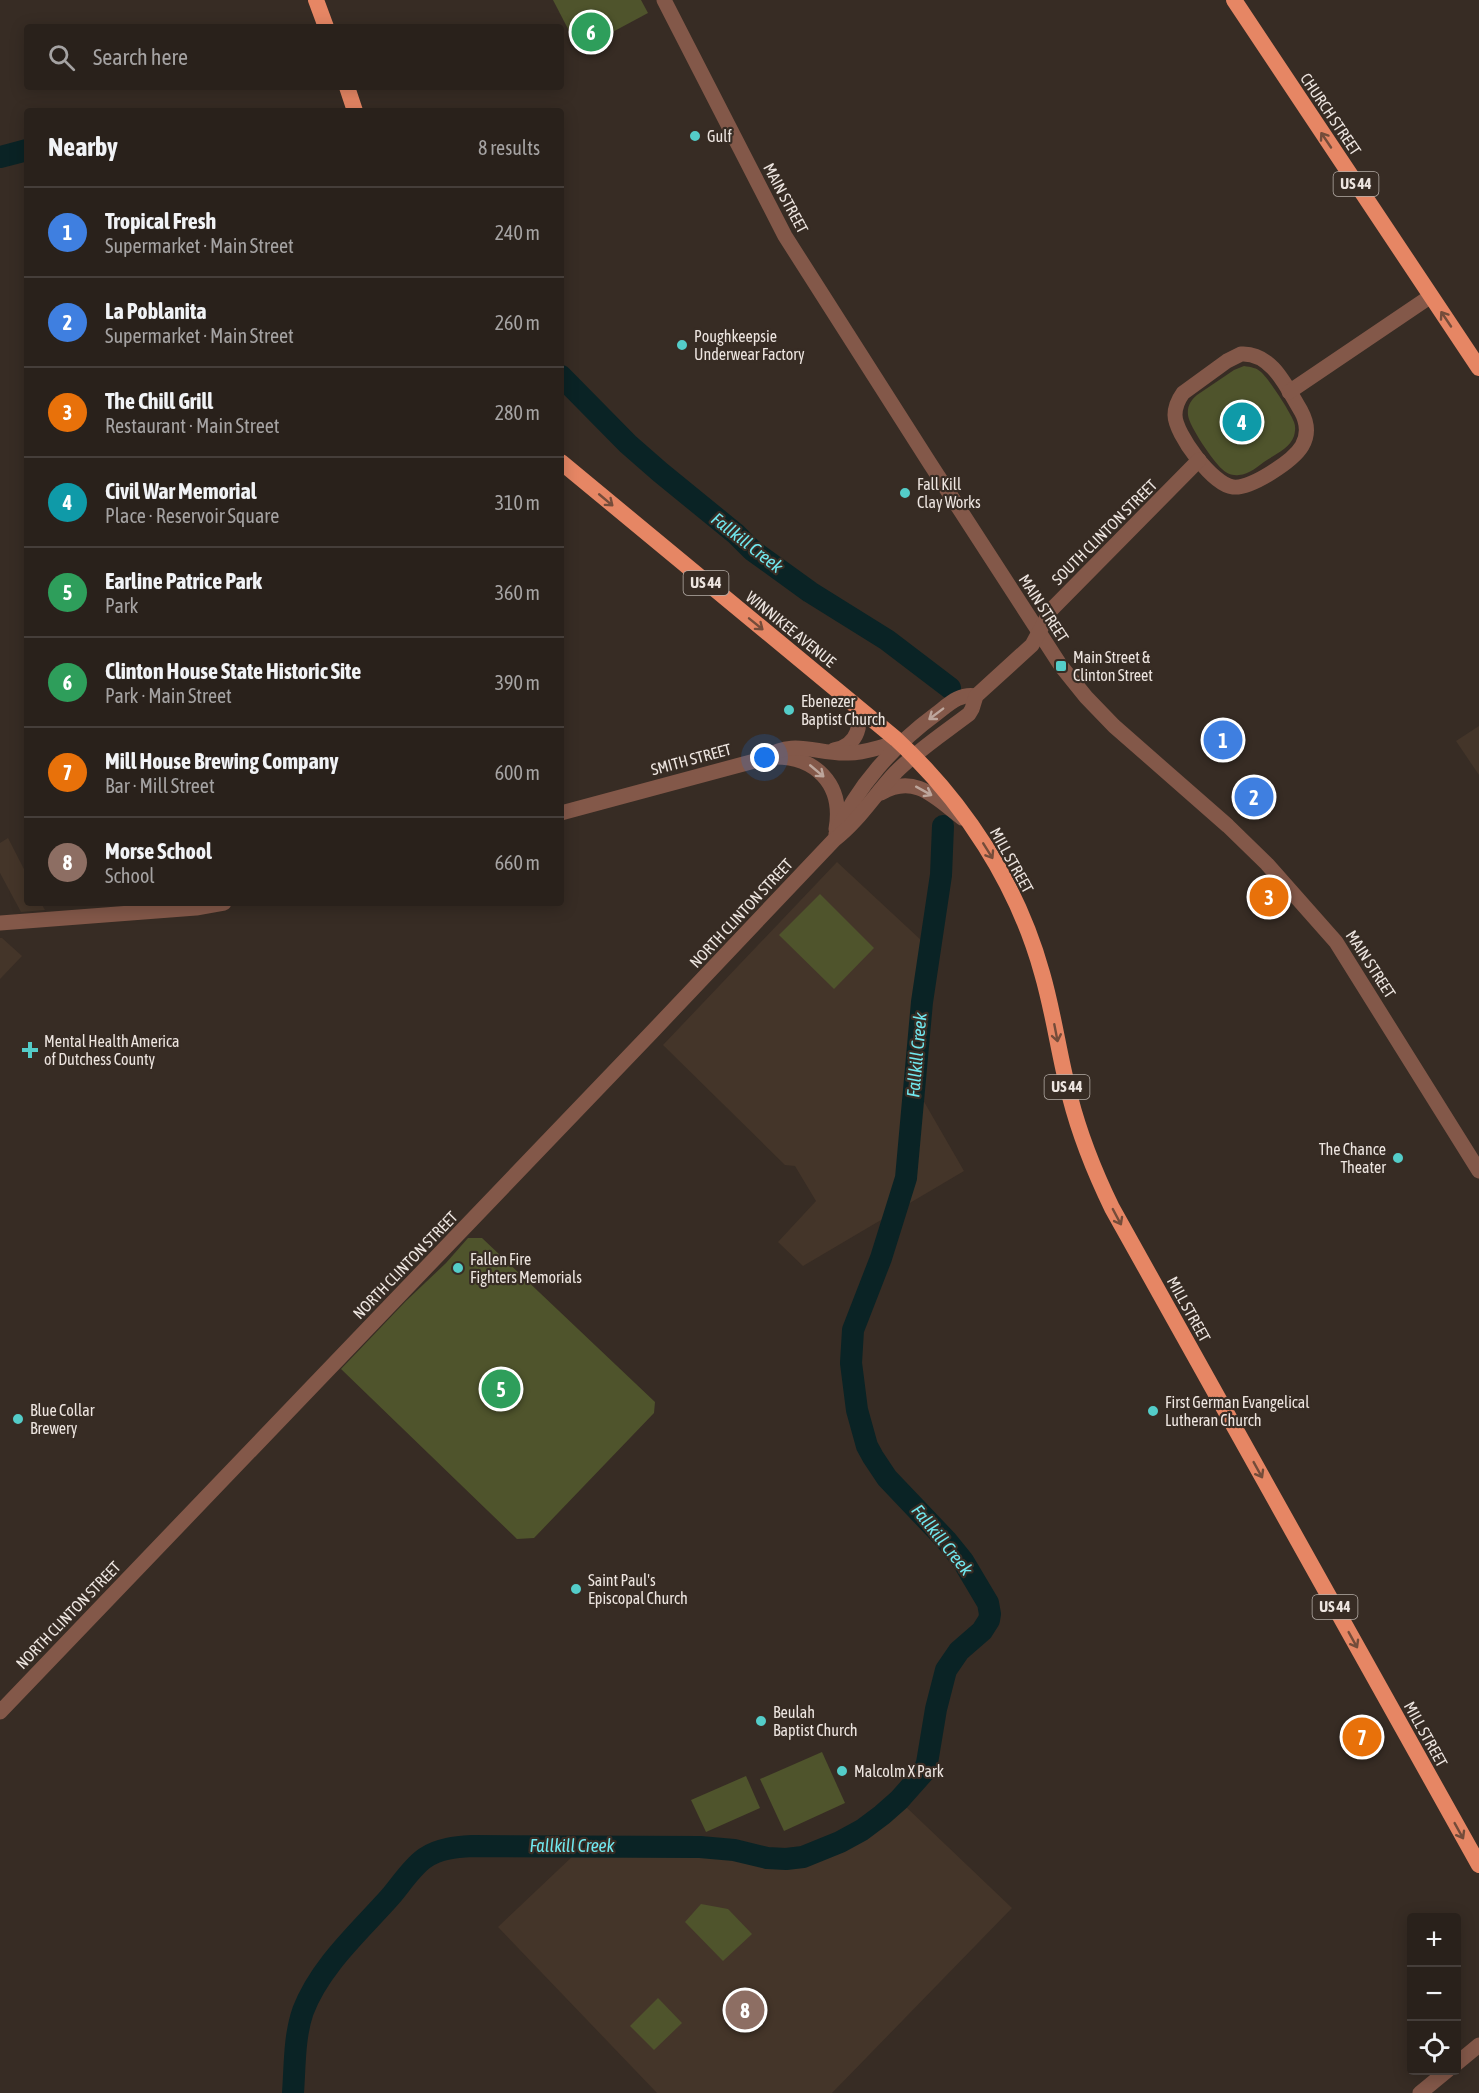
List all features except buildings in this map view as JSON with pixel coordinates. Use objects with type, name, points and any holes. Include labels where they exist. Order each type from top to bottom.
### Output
[{"type":"highway","points":[[316,0],[325,24]]},
{"type":"highway","name":"CHURCH STREET","points":[[1234,0],[1479,368]]},
{"type":"highway","points":[[348,90],[354,108]]},
{"type":"highway","name":"WINNIKEE AVENUE","points":[[564,464],[914,756]]},
{"type":"highway","name":"MILL STREET","points":[[914,756],[945,790],[972,826],[1008,886],[1033,943],[1049,997],[1076,1119],[1093,1167],[1112,1208],[1479,1865]]},
{"type":"street","name":"MAIN STREET","points":[[664,0],[785,236],[1061,666],[1086,698],[1146,756],[1236,833],[1296,895],[1336,942],[1479,1171]]},
{"type":"street","points":[[1289,392],[1431,296]]},
{"type":"street","points":[[1241,354],[1264,359],[1289,392],[1305,418],[1307,433],[1302,446],[1285,462],[1249,484],[1233,487],[1218,481],[1199,460],[1180,432],[1175,416],[1178,400],[1190,387],[1241,354]]},
{"type":"street","name":"SOUTH CLINTON STREET","points":[[1038,632],[1051,610],[1199,460]]},
{"type":"street","name":"NORTH CLINTON STREET","points":[[0,1712],[834,840],[848,829],[895,773],[969,714],[976,696],[1032,645],[1038,632]]},
{"type":"street","name":"NORTH CLINTON STREET","points":[[834,840],[849,810],[900,743],[957,698],[969,694],[976,696]]},
{"type":"street","points":[[825,751],[843,748],[856,735],[859,718],[853,703]]},
{"type":"street","name":"SMITH STREET","points":[[564,812],[762,759],[776,751],[792,747],[855,753],[900,743]]},
{"type":"street","points":[[762,759],[779,757],[798,760],[813,766],[820,773],[832,788],[837,805],[834,840]]},
{"type":"street","points":[[871,800],[882,792],[897,786],[917,787],[933,796],[972,826]]},
{"type":"street","points":[[0,924],[207,906]]},
{"type":"street","points":[[1461,2060],[1479,2045]]},
{"type":"street","points":[[1420,2093],[1442,2075]]},
{"type":"shaded area","points":[[1479,726],[1479,775],[1456,741]]},
{"type":"shaded area","points":[[8,838],[24,869],[24,906],[43,906],[45,910],[21,912],[0,873],[0,843]]},
{"type":"shaded area","points":[[837,862],[922,941],[910,1085],[919,1093],[964,1171],[803,1266],[778,1242],[816,1201],[795,1166],[785,1165],[663,1045]]},
{"type":"shaded area","points":[[0,938],[22,956],[0,979]]},
{"type":"shaded area","points":[[905,1806],[1012,1908],[832,2093],[657,2093],[498,1927],[575,1854],[701,1852],[766,1863],[785,1865],[803,1863],[843,1848],[866,1835]]},
{"type":"green space","points":[[553,0],[641,0],[648,13],[579,50]]},
{"type":"green space","points":[[1244,366],[1258,370],[1269,382],[1292,418],[1295,431],[1292,440],[1282,450],[1250,472],[1234,475],[1229,474],[1218,465],[1192,427],[1188,412],[1190,404],[1197,395],[1234,370]]},
{"type":"green space","points":[[820,894],[874,948],[834,989],[779,935]]},
{"type":"green space","points":[[468,1238],[482,1238],[655,1402],[654,1413],[534,1538],[517,1539],[341,1369]]},
{"type":"green space","points":[[822,1752],[845,1803],[784,1831],[760,1779]]},
{"type":"green space","points":[[746,1776],[760,1808],[706,1832],[691,1800]]},
{"type":"green space","points":[[701,1904],[728,1909],[752,1934],[723,1961],[685,1922]]},
{"type":"green space","points":[[658,1998],[682,2023],[654,2050],[630,2026]]},
{"type":"waterway","name":"Fallkill Creek","points":[[0,157],[24,151]]},
{"type":"waterway","name":"Fallkill Creek","points":[[564,379],[628,444],[752,550],[810,592],[887,640],[950,688]]},
{"type":"waterway","name":"Fallkill Creek","points":[[293,2093],[298,2031],[310,1995],[330,1964],[416,1866],[430,1855],[448,1849],[473,1846],[700,1847],[734,1850],[767,1858],[803,1857],[862,1830],[899,1800],[923,1773],[946,1670],[959,1651],[982,1631],[990,1614],[988,1603],[963,1561],[887,1478],[873,1457],[867,1446],[857,1410],[851,1363],[853,1330],[881,1258],[906,1178],[922,1002],[941,875],[943,826]]},
{"type":"place","name":"Clinton House State Historic Site","points":[[591,32]]},
{"type":"place","name":"Gulf","points":[[695,136]]},
{"type":"place","name":"Poughkeepsie Underwear Factory","points":[[682,345]]},
{"type":"place","name":"Civil War Memorial","points":[[1242,422]]},
{"type":"place","name":"Fall Kill Clay Works","points":[[905,493]]},
{"type":"place","name":"Main Street & Clinton Street","points":[[1061,666]]},
{"type":"place","name":"Ebenezer Baptist Church","points":[[789,710]]},
{"type":"place","name":"Tropical Fresh","points":[[1223,740]]},
{"type":"place","name":"La Poblanita","points":[[1254,797]]},
{"type":"place","name":"The Chill Grill","points":[[1269,897]]},
{"type":"place","name":"Mental Health America of Dutchess County","points":[[30,1050]]},
{"type":"place","name":"The Chance Theater","points":[[1398,1158]]},
{"type":"place","name":"Fallen Fire Fighters Memorials","points":[[458,1268]]},
{"type":"place","name":"Earline Patrice Park","points":[[501,1389]]},
{"type":"place","name":"First German Evangelical Lutheran Church","points":[[1153,1411]]},
{"type":"place","name":"Blue Collar Brewery","points":[[18,1419]]},
{"type":"place","name":"Saint Paul's Episcopal Church","points":[[576,1589]]},
{"type":"place","name":"Beulah Baptist Church","points":[[761,1721]]},
{"type":"place","name":"Mill House Brewing Company","points":[[1362,1737]]},
{"type":"place","name":"Malcolm X Park","points":[[842,1771]]},
{"type":"place","name":"Morse School","points":[[745,2010]]}]
